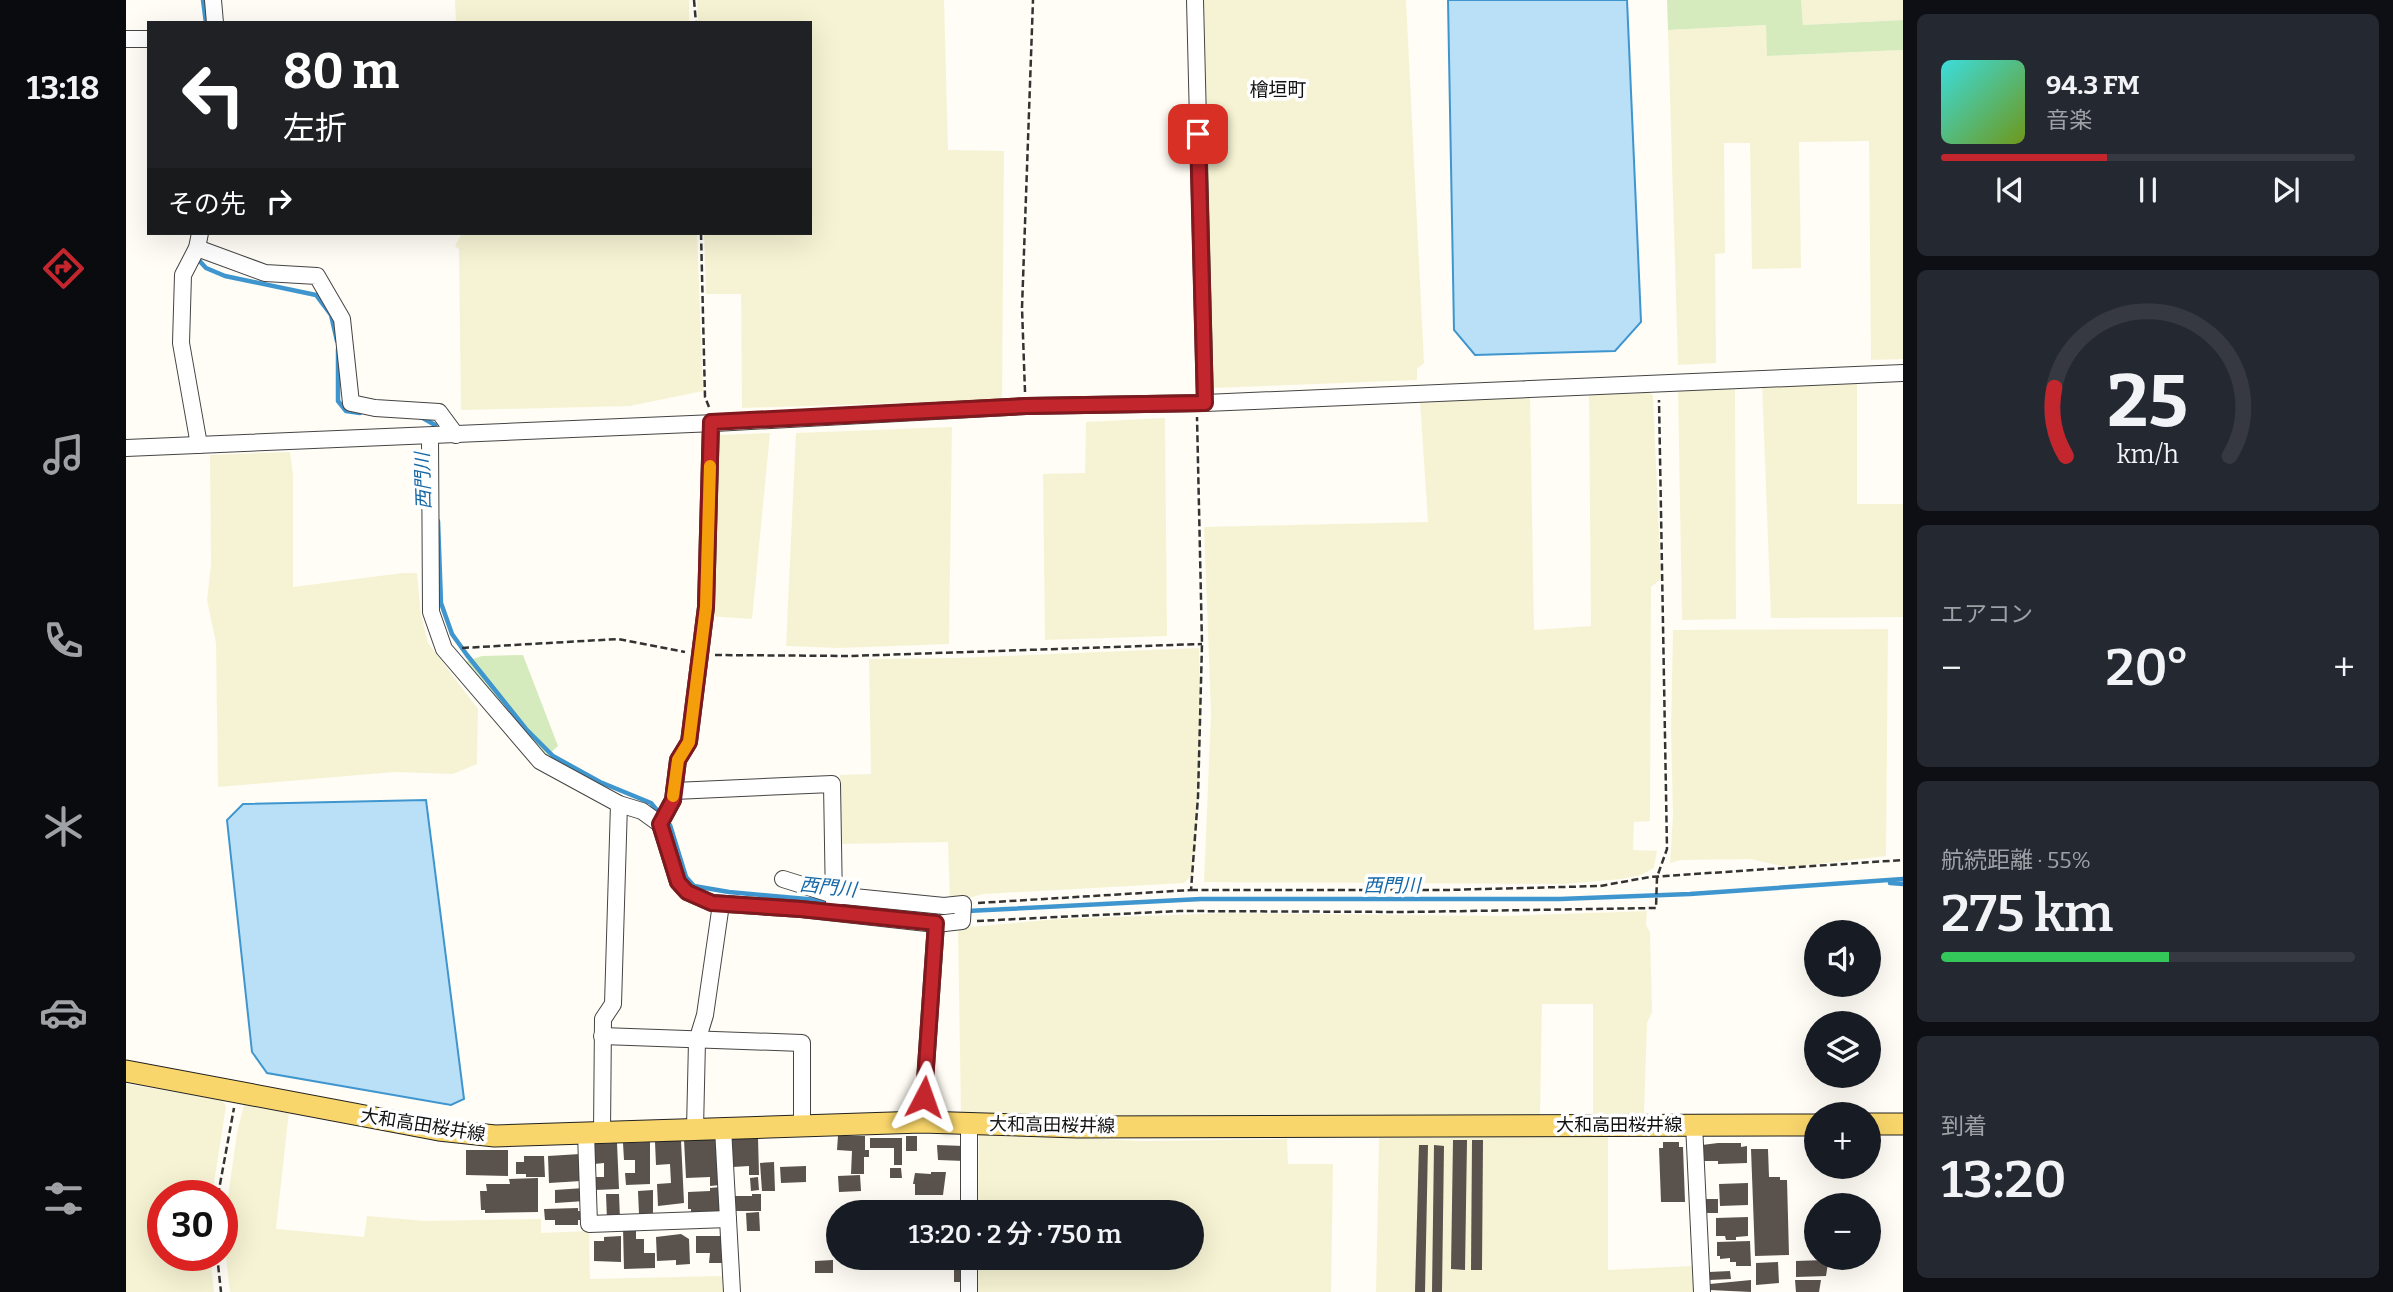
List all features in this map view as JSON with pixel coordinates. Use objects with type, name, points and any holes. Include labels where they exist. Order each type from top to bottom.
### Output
[{"type":"main road","name":"大和高田桜井線","points":[[126,1071],[439,1130],[495,1136],[922,1122],[1077,1127],[1804,1125]]},
{"type":"main road","points":[[1881,1124],[1903,1124]]},
{"type":"street","points":[[213,0],[215,21]]},
{"type":"street","points":[[1195,0],[1201,403]]},
{"type":"street","points":[[126,39],[147,39]]},
{"type":"street","points":[[199,445],[181,343],[183,275],[198,240],[265,273],[317,276],[342,319],[351,403],[375,408],[439,412],[456,435]]},
{"type":"street","points":[[126,448],[456,435],[1026,406],[1201,403],[1903,373]]},
{"type":"street","points":[[660,824],[673,800],[678,760],[689,742],[706,607],[713,423]]},
{"type":"street","points":[[430,436],[431,612],[446,652],[540,761],[619,804],[642,811],[660,824],[678,882],[687,892],[712,903],[936,923],[962,921],[963,904],[944,905],[834,895],[783,879]]},
{"type":"street","points":[[674,791],[832,784],[834,913]]},
{"type":"street","points":[[619,804],[613,1004],[603,1019],[589,1224],[728,1219]]},
{"type":"street","points":[[695,1129],[696,1041],[705,1015],[720,904]]},
{"type":"street","points":[[922,1122],[936,923]]},
{"type":"street","points":[[602,1036],[802,1043],[802,1126]]},
{"type":"street","points":[[969,1124],[969,1200]]},
{"type":"street","points":[[1694,1125],[1702,1292]]},
{"type":"street","points":[[723,1128],[732,1292]]},
{"type":"street","points":[[969,1270],[969,1292]]},
{"type":"path","points":[[694,0],[696,21]]},
{"type":"path","points":[[1026,406],[1022,308],[1033,0]]},
{"type":"path","points":[[701,235],[705,397],[713,423]]},
{"type":"path","points":[[962,921],[1179,911],[1405,912],[1656,908],[1657,877],[1667,849],[1658,382]]},
{"type":"path","points":[[1191,890],[1198,797],[1202,644],[1201,403]]},
{"type":"path","points":[[446,652],[482,646],[618,639],[699,654],[850,656],[1202,644]]},
{"type":"path","points":[[963,904],[1191,890],[1447,890],[1600,886],[1657,877],[1903,860]]},
{"type":"path","points":[[222,1180],[237,1091]]},
{"type":"path","points":[[219,1271],[221,1292]]},
{"type":"shaded area","points":[[455,0],[689,0],[689,21],[456,21]]},
{"type":"shaded area","points":[[697,0],[944,0],[948,150],[1004,151],[1002,400],[742,408],[741,294],[706,294],[704,235],[812,235],[812,21],[698,21]]},
{"type":"shaded area","points":[[1204,0],[1406,0],[1424,363],[1417,369],[1417,380],[1213,388]]},
{"type":"shaded area","points":[[1801,0],[1903,0],[1903,20],[1803,25]]},
{"type":"shaded area","points":[[1766,25],[1768,56],[1903,50],[1903,359],[1871,360],[1869,141],[1799,142],[1801,268],[1752,269],[1750,143],[1724,143],[1725,253],[1715,254],[1716,363],[1678,365],[1668,30]]},
{"type":"shaded area","points":[[461,235],[697,235],[703,391],[630,406],[461,410],[459,249],[455,246]]},
{"type":"shaded area","points":[[1857,381],[1857,504],[1903,504],[1903,617],[1771,618],[1762,384]]},
{"type":"shaded area","points":[[1735,385],[1736,619],[1682,620],[1678,387]]},
{"type":"shaded area","points":[[1649,392],[1653,396],[1661,579],[1651,587],[1650,821],[1634,822],[1633,850],[1657,851],[1654,868],[1641,875],[1622,879],[1564,884],[1204,882],[1211,713],[1204,527],[1428,522],[1420,401],[1530,397],[1534,630],[1591,626],[1589,394]]},
{"type":"shaded area","points":[[1165,418],[1167,636],[1045,640],[1043,474],[1085,473],[1086,422]]},
{"type":"shaded area","points":[[952,427],[949,644],[839,648],[786,646],[796,433]]},
{"type":"shaded area","points":[[770,433],[752,619],[708,616],[717,442],[720,435]]},
{"type":"shaded area","points":[[290,452],[293,475],[293,587],[417,573],[421,615],[428,643],[478,709],[477,764],[453,774],[394,772],[218,787],[216,643],[207,600],[211,564],[210,455]]},
{"type":"shaded area","points":[[1888,629],[1886,856],[1800,866],[1781,866],[1751,859],[1681,860],[1670,863],[1673,816],[1673,630]]},
{"type":"shaded area","points":[[1199,648],[1201,719],[1198,810],[1193,874],[1184,883],[983,894],[950,903],[948,842],[840,844],[840,775],[871,774],[869,659]]},
{"type":"shaded area","points":[[1647,911],[1652,1012],[1647,1023],[1644,1115],[1593,1115],[1593,1004],[1542,1004],[1540,1115],[1131,1120],[990,1113],[961,1115],[958,928],[1059,919],[1229,913],[1505,916]]},
{"type":"shaded area","points":[[126,1084],[222,1100],[226,1106],[214,1180],[147,1180],[147,1271],[212,1271],[214,1292],[126,1292]]},
{"type":"shaded area","points":[[244,1104],[289,1111],[276,1229],[364,1237],[367,1216],[426,1221],[541,1219],[541,1233],[589,1231],[590,1279],[723,1276],[724,1292],[230,1292],[228,1271],[238,1271],[238,1180],[230,1180]]},
{"type":"shaded area","points":[[979,1134],[1144,1141],[1287,1139],[1288,1164],[1333,1164],[1331,1292],[976,1292],[976,1270],[1204,1270],[1204,1200],[977,1200]]},
{"type":"shaded area","points":[[1608,1136],[1608,1270],[1693,1266],[1695,1292],[1376,1292],[1379,1138]]},
{"type":"green space","points":[[1667,0],[1801,0],[1803,25],[1903,20],[1903,50],[1767,56],[1766,25],[1668,30]]},
{"type":"green space","points":[[523,655],[558,746],[536,766],[452,666],[482,656]]},
{"type":"water","points":[[1448,0],[1627,0],[1641,322],[1615,351],[1475,355],[1454,330]]},
{"type":"water","points":[[426,800],[464,1099],[451,1105],[267,1073],[252,1052],[227,820],[243,804]]},
{"type":"building","points":[[838,1136],[865,1136],[865,1150],[869,1150],[869,1157],[864,1157],[864,1174],[851,1174],[852,1151],[837,1150]]},
{"type":"building","points":[[906,1136],[917,1136],[917,1151],[906,1151]]},
{"type":"building","points":[[732,1138],[758,1138],[759,1175],[749,1175],[749,1166],[733,1167]]},
{"type":"building","points":[[870,1138],[902,1138],[902,1165],[894,1165],[894,1148],[870,1148]]},
{"type":"building","points":[[663,1139],[681,1140],[684,1203],[658,1206],[657,1184],[671,1183],[670,1164],[656,1165],[655,1142],[663,1142]]},
{"type":"building","points":[[718,1139],[720,1185],[710,1186],[710,1177],[686,1178],[684,1140]]},
{"type":"building","points":[[1453,1140],[1467,1140],[1465,1270],[1451,1269]]},
{"type":"building","points":[[1472,1140],[1483,1140],[1482,1270],[1471,1270]]},
{"type":"building","points":[[650,1142],[650,1184],[626,1185],[625,1173],[635,1173],[635,1160],[624,1160],[623,1143]]},
{"type":"building","points":[[1663,1142],[1679,1142],[1679,1147],[1683,1147],[1685,1202],[1661,1202],[1659,1148],[1663,1148]]},
{"type":"building","points":[[617,1143],[619,1189],[595,1190],[595,1177],[604,1177],[604,1163],[594,1164],[594,1144]]},
{"type":"building","points":[[1741,1143],[1741,1147],[1747,1146],[1747,1163],[1718,1164],[1718,1161],[1703,1161],[1702,1145]]},
{"type":"building","points":[[937,1145],[964,1146],[965,1161],[938,1160]]},
{"type":"building","points":[[1419,1145],[1428,1145],[1425,1292],[1415,1292]]},
{"type":"building","points":[[1434,1145],[1444,1146],[1442,1292],[1432,1292]]},
{"type":"building","points":[[1751,1149],[1768,1149],[1769,1177],[1787,1180],[1789,1255],[1755,1256]]},
{"type":"building","points":[[466,1150],[508,1150],[508,1176],[466,1175]]},
{"type":"building","points":[[580,1154],[581,1181],[549,1183],[548,1156]]},
{"type":"building","points":[[524,1156],[544,1156],[545,1177],[516,1174],[516,1162],[524,1162]]},
{"type":"building","points":[[774,1162],[775,1191],[762,1191],[760,1163]]},
{"type":"building","points":[[806,1166],[806,1182],[781,1183],[780,1167]]},
{"type":"building","points":[[890,1168],[901,1168],[902,1178],[890,1178]]},
{"type":"building","points":[[946,1172],[943,1195],[915,1195],[915,1173]]},
{"type":"building","points":[[860,1175],[861,1191],[839,1192],[838,1176]]},
{"type":"building","points":[[758,1177],[759,1190],[751,1191],[750,1178]]},
{"type":"building","points":[[538,1178],[538,1212],[485,1213],[485,1210],[481,1210],[480,1191],[487,1191],[486,1184],[510,1184],[509,1179]]},
{"type":"building","points":[[1748,1183],[1748,1205],[1720,1206],[1719,1184]]},
{"type":"building","points":[[721,1187],[721,1211],[691,1216],[691,1209],[688,1209],[688,1192],[710,1191],[710,1188]]},
{"type":"building","points":[[584,1188],[585,1201],[555,1203],[555,1190]]},
{"type":"building","points":[[653,1190],[653,1214],[639,1214],[638,1191]]},
{"type":"building","points":[[606,1194],[619,1194],[620,1219],[607,1220]]},
{"type":"building","points":[[761,1194],[761,1211],[734,1211],[734,1196]]},
{"type":"building","points":[[1705,1199],[1718,1199],[1718,1213],[1706,1213]]},
{"type":"building","points":[[578,1208],[578,1211],[583,1211],[583,1220],[578,1220],[578,1225],[555,1225],[555,1220],[545,1220],[544,1209]]},
{"type":"building","points":[[759,1212],[760,1231],[747,1231],[746,1213]]},
{"type":"building","points":[[1748,1217],[1748,1236],[1726,1240],[1725,1236],[1716,1236],[1716,1218]]},
{"type":"building","points":[[623,1227],[636,1227],[636,1239],[644,1239],[644,1253],[655,1253],[655,1268],[624,1269]]},
{"type":"building","points":[[681,1234],[689,1239],[690,1264],[676,1265],[676,1260],[657,1261],[656,1237]]},
{"type":"building","points":[[621,1236],[621,1262],[594,1261],[594,1241],[604,1241],[604,1237]]},
{"type":"building","points":[[696,1236],[721,1236],[722,1263],[709,1263],[710,1253],[696,1253]]},
{"type":"building","points":[[1750,1241],[1751,1266],[1736,1266],[1736,1262],[1730,1262],[1730,1258],[1720,1259],[1720,1256],[1717,1256],[1717,1242]]},
{"type":"building","points":[[826,1260],[826,1270],[833,1270],[833,1273],[815,1273],[815,1261]]},
{"type":"building","points":[[1796,1261],[1804,1261],[1804,1270],[1827,1270],[1826,1276],[1796,1277]]},
{"type":"building","points":[[1778,1262],[1779,1283],[1756,1285],[1756,1263]]},
{"type":"building","points":[[954,1270],[962,1270],[962,1282],[954,1282]]},
{"type":"building","points":[[1730,1271],[1731,1279],[1709,1280],[1709,1272]]},
{"type":"building","points":[[1751,1280],[1751,1292],[1710,1290],[1710,1284]]},
{"type":"building","points":[[1795,1280],[1821,1280],[1819,1292],[1796,1292]]},
{"type":"waterway","name":"西門川","points":[[203,0],[206,21]]},
{"type":"waterway","name":"西門川","points":[[196,257],[206,268],[225,276],[316,295],[331,315],[337,341]]},
{"type":"waterway","name":"西門川","points":[[338,349],[338,401],[346,411],[360,413]]},
{"type":"waterway","name":"西門川","points":[[421,417],[435,425],[436,431]]},
{"type":"waterway","name":"西門川","points":[[438,521],[441,603],[452,634],[467,655],[526,729],[553,756],[600,782],[651,803],[660,814]]},
{"type":"waterway","name":"西門川","points":[[666,821],[670,825],[686,877],[694,886],[829,901]]},
{"type":"waterway","name":"西門川","points":[[967,911],[1201,899],[1560,899],[1690,894],[1903,879]]},
{"type":"waterway","name":"西門川","points":[[1890,883],[1903,884]]},
{"type":"slow traffic","points":[[673,796],[678,760],[689,742],[706,607],[710,466]]},
{"type":"district","name":"檜垣町","points":[[1278,89]]},
{"type":"route","points":[[924,1097],[936,923],[712,903],[687,892],[678,882],[660,824],[673,800],[678,760],[689,742],[706,607],[711,422],[1026,406],[1205,403],[1198,134]]}]
